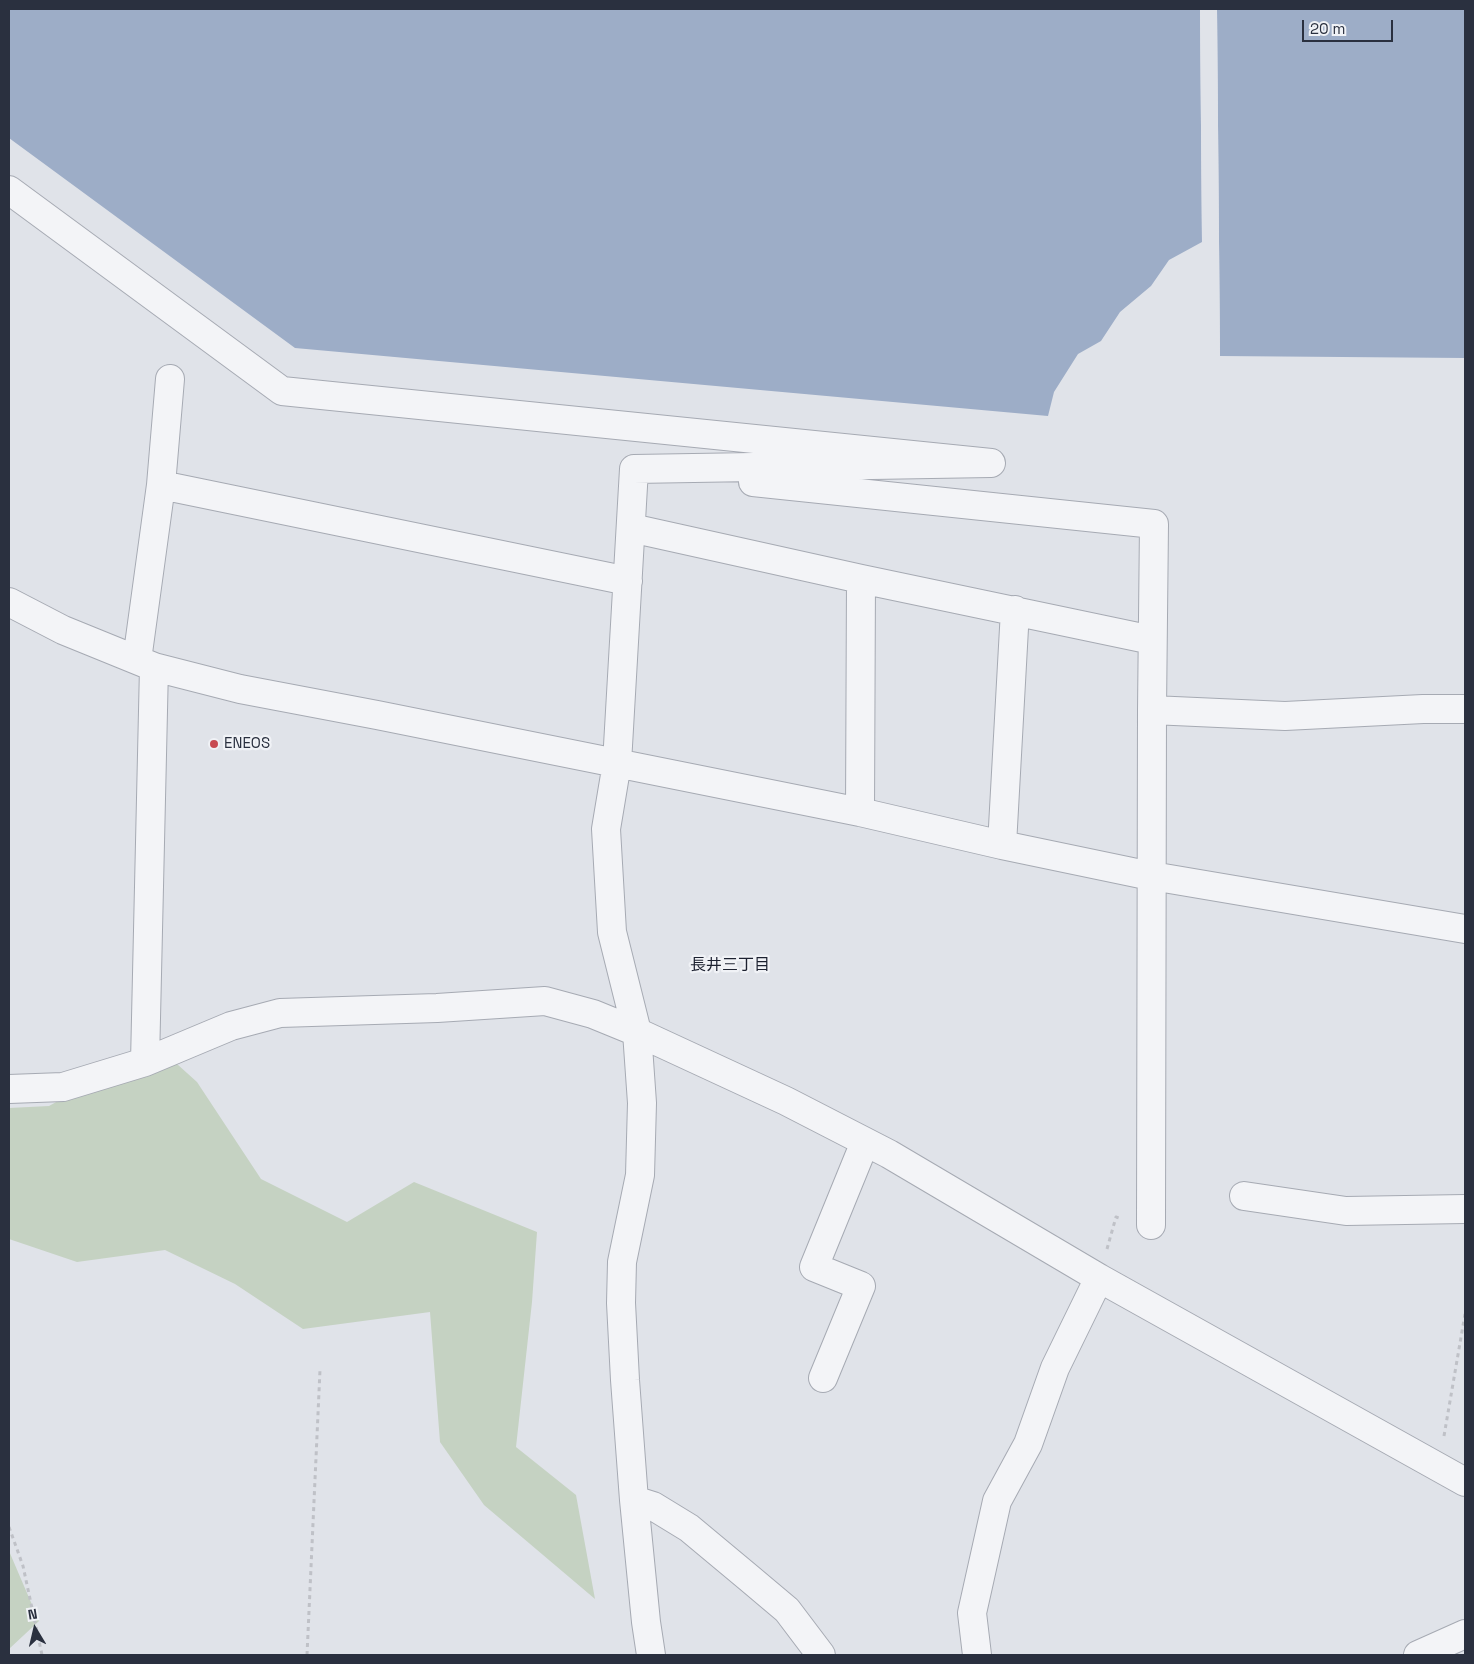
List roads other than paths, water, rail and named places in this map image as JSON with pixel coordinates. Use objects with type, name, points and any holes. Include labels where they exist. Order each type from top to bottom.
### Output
[{"type":"street","points":[[9,190],[282,391],[990,463],[634,470]]},
{"type":"street","points":[[145,1062],[145,663],[170,379]]},
{"type":"street","points":[[634,470],[1154,524],[1152,640],[1151,1225]]},
{"type":"street","points":[[634,470],[617,763],[606,829],[612,932],[637,1032],[642,1103],[640,1175],[622,1262],[621,1303],[634,1500],[651,1655]]},
{"type":"street","points":[[161,485],[628,581]]},
{"type":"street","points":[[631,528],[861,579],[1152,640]]},
{"type":"street","points":[[860,812],[861,579]]},
{"type":"street","points":[[9,602],[63,630],[145,663],[240,689],[860,812],[1002,845],[1152,875],[1465,929]]},
{"type":"street","points":[[1002,845],[1015,610]]},
{"type":"street","points":[[1152,710],[1285,716],[1423,709],[1465,710]]},
{"type":"street","points":[[9,1089],[63,1087],[145,1062],[231,1026],[280,1013],[437,1008],[545,1001],[593,1014],[637,1032],[786,1101],[889,1154],[1099,1278],[1465,1482]]},
{"type":"street","points":[[823,1378],[861,1286],[814,1267],[865,1142]]},
{"type":"street","points":[[1244,1196],[1346,1211],[1465,1209]]},
{"type":"street","points":[[977,1655],[972,1614],[997,1501],[1028,1444],[1055,1368],[1099,1278]]},
{"type":"street","points":[[634,1500],[653,1506],[689,1528],[787,1610],[821,1655]]},
{"type":"street","points":[[1418,1655],[1465,1634]]},
{"type":"water","points":[[9,9],[1200,9],[1202,242],[1169,260],[1151,286],[1120,312],[1101,341],[1078,354],[1054,392],[1048,416],[295,348],[9,138]]},
{"type":"water","points":[[1217,9],[1465,9],[1465,358],[1220,356]]},
{"type":"place","name":"ENEOS","points":[[214,744]]},
{"type":"district","name":"長井三丁目","points":[[730,966]]}]
